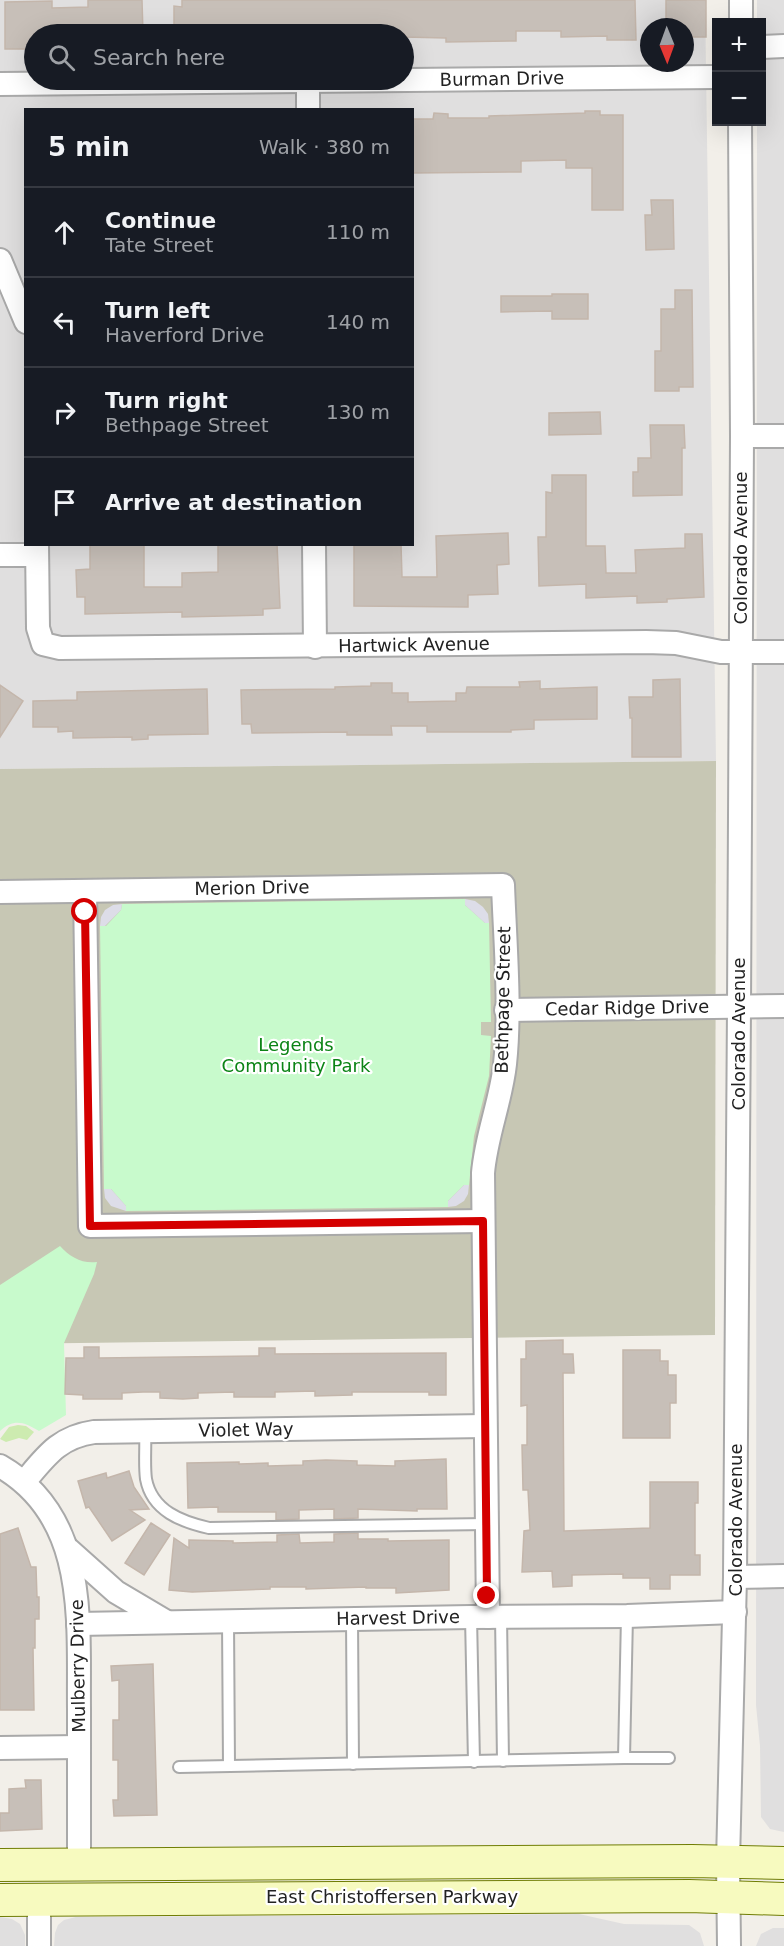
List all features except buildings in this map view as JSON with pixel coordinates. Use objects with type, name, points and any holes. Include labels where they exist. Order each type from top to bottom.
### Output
[{"type":"street","points":[[741,0],[741,18]]},
{"type":"street","points":[[766,46],[784,46]]},
{"type":"street","name":"Burman Drive","points":[[414,80],[712,77]]},
{"type":"street","name":"Burman Drive","points":[[0,84],[24,84]]},
{"type":"street","points":[[308,90],[308,108]]},
{"type":"street","name":"Colorado Avenue","points":[[729,1946],[728,1862],[735,1612],[739,1006],[742,436],[740,126]]},
{"type":"street","points":[[0,260],[5,286],[24,319]]},
{"type":"street","points":[[742,436],[784,436]]},
{"type":"street","points":[[314,546],[315,647]]},
{"type":"street","points":[[0,555],[37,550]]},
{"type":"street","name":"Hartwick Avenue","points":[[37,550],[38,628],[43,644],[60,648],[646,642],[676,644],[721,652],[784,652]]},
{"type":"street","name":"Merion Drive","points":[[0,892],[503,885]]},
{"type":"street","name":"Bethpage Street","points":[[487,1617],[483,1166],[503,1078],[506,1047],[503,885]]},
{"type":"street","points":[[85,891],[90,1226],[483,1221]]},
{"type":"street","name":"Cedar Ridge Drive","points":[[506,1010],[784,1006]]},
{"type":"street","name":"Violet Way","points":[[25,1481],[53,1450],[76,1434],[485,1426]]},
{"type":"street","points":[[0,1466],[25,1481]]},
{"type":"street","name":"Mulberry Drive","points":[[25,1481],[54,1522],[66,1547],[75,1576],[78,1624],[80,1864]]},
{"type":"street","name":"Harvest Drive","points":[[66,1547],[116,1592],[134,1605],[169,1623]]},
{"type":"street","points":[[735,1577],[784,1576]]},
{"type":"street","name":"Harvest Drive","points":[[78,1624],[627,1616],[735,1612]]},
{"type":"street","points":[[0,1748],[79,1747]]},
{"type":"street","name":"East Christoffersen Parkway","points":[[0,1865],[784,1863]]},
{"type":"street","points":[[39,1946],[39,1899],[42,1890],[51,1883],[143,1880],[155,1876],[167,1864]]},
{"type":"street","name":"East Christoffersen Parkway","points":[[0,1900],[677,1896],[784,1899]]},
{"type":"lane","points":[[146,1431],[146,1480],[154,1498],[167,1514],[187,1523],[209,1528],[487,1524]]},
{"type":"lane","points":[[624,1758],[627,1616]]},
{"type":"lane","points":[[487,1617],[503,1761]]},
{"type":"lane","points":[[474,1762],[487,1617]]},
{"type":"lane","points":[[352,1619],[353,1764]]},
{"type":"lane","points":[[228,1621],[229,1766]]},
{"type":"lane","points":[[179,1767],[669,1758]]},
{"type":"shaded area","points":[[0,0],[705,0],[716,761],[0,769]]},
{"type":"shaded area","points":[[757,0],[784,0],[784,1832],[770,1829],[761,1817],[760,1746],[756,1705],[757,126],[766,126],[766,18],[757,18]]},
{"type":"shaded area","points":[[716,761],[715,1335],[0,1344],[0,769]]},
{"type":"shaded area","points":[[465,899],[475,901],[483,907],[488,914],[489,923],[485,923],[465,905]]},
{"type":"shaded area","points":[[122,904],[121,910],[105,926],[100,926],[105,910],[113,905]]},
{"type":"shaded area","points":[[464,1185],[469,1185],[464,1201],[456,1206],[448,1207],[448,1201]]},
{"type":"shaded area","points":[[104,1189],[111,1189],[126,1206],[126,1211],[111,1206],[105,1198]]},
{"type":"shaded area","points":[[579,1914],[624,1924],[689,1925],[700,1933],[704,1946],[54,1946],[58,1925],[64,1920],[76,1917]]},
{"type":"shaded area","points":[[0,1917],[12,1919],[20,1924],[25,1935],[25,1946],[0,1946]]},
{"type":"shaded area","points":[[773,1928],[784,1928],[784,1946],[756,1946],[761,1934]]},
{"type":"green space","name":"Legends Community Park","points":[[465,899],[465,905],[485,923],[489,923],[491,1022],[481,1022],[481,1035],[491,1036],[489,1076],[474,1136],[469,1185],[464,1185],[448,1201],[448,1207],[126,1211],[126,1206],[111,1189],[104,1189],[100,926],[106,926],[121,910],[122,904]]},
{"type":"green space","points":[[60,1246],[77,1259],[97,1262],[64,1343],[66,1415],[39,1431],[29,1425],[15,1423],[0,1431],[0,1285]]},
{"type":"green space","points":[[26,1426],[34,1432],[27,1440],[19,1438],[6,1442],[0,1439],[9,1427]]},
{"type":"route","points":[[85,912],[90,1226],[483,1221],[487,1596]]}]
